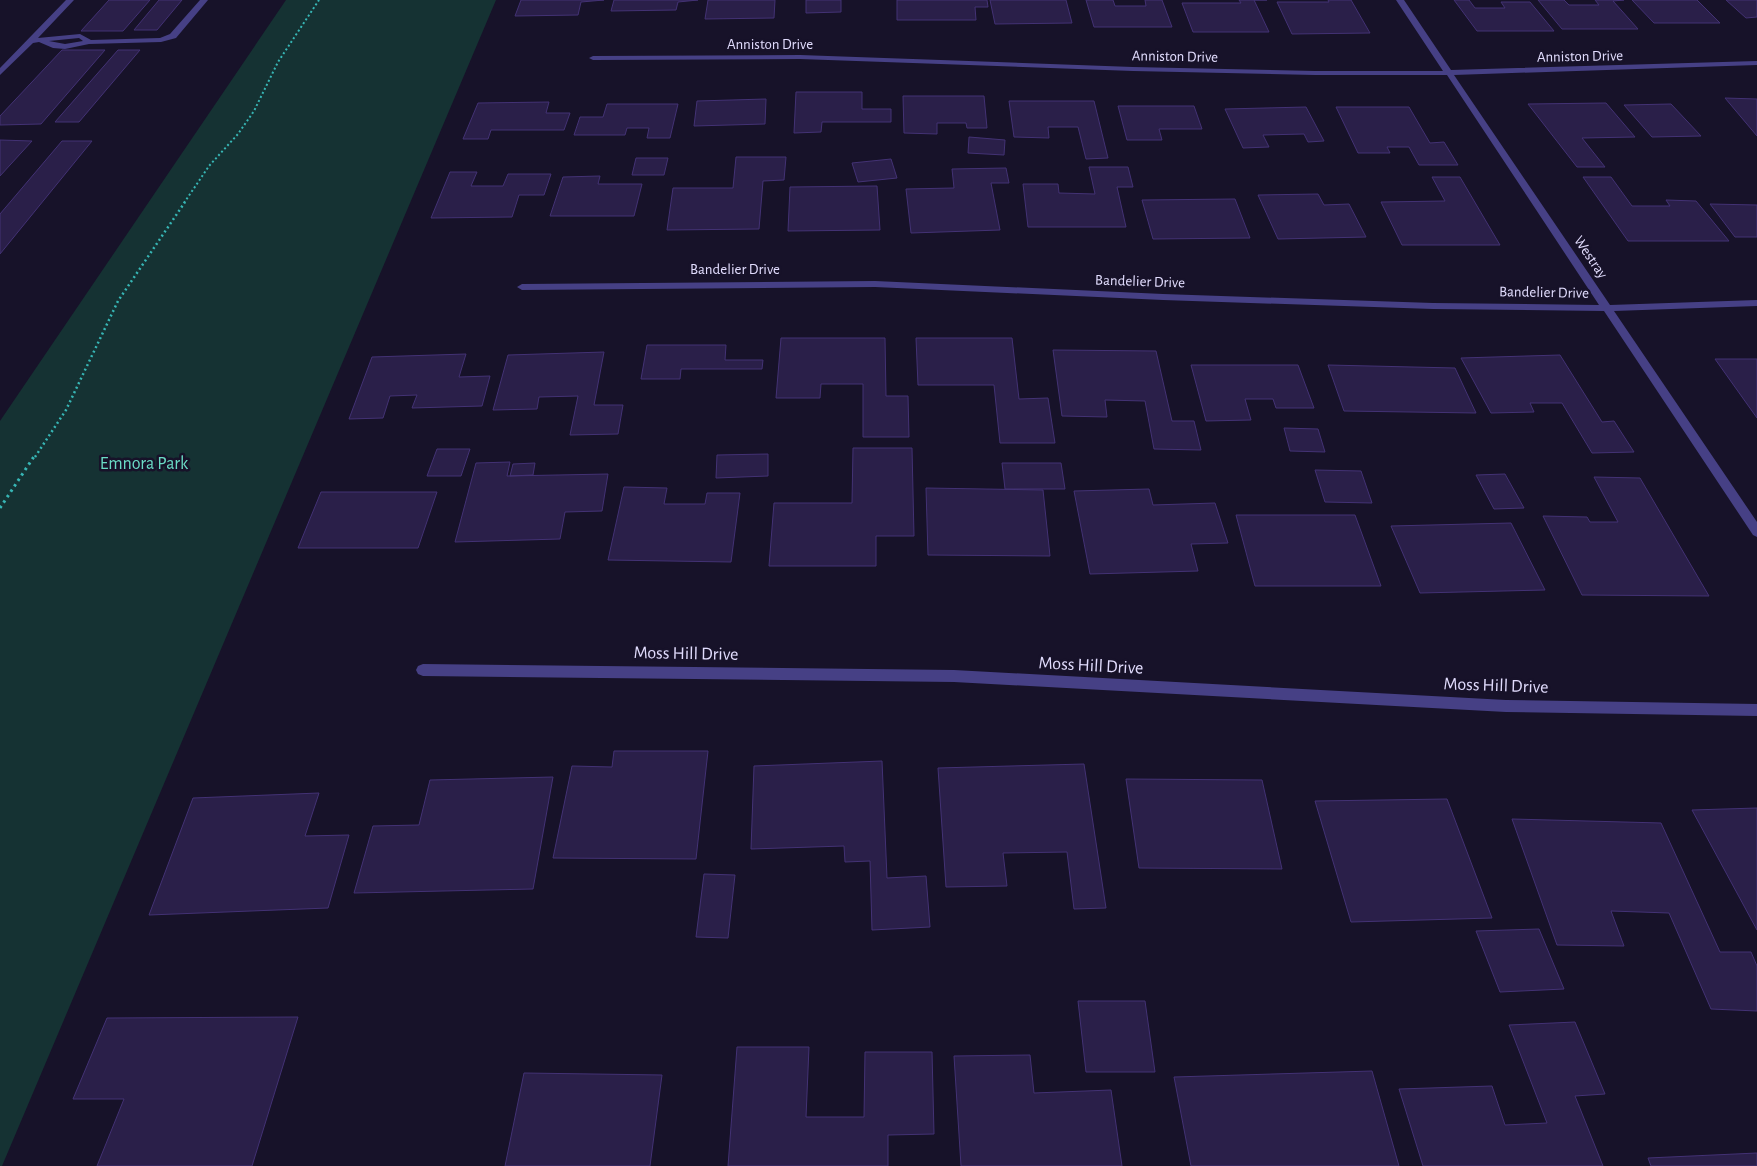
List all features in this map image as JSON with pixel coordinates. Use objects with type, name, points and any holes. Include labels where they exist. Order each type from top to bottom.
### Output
[{"type":"street","points":[[0,74],[70,0]]},
{"type":"street","points":[[31,41],[42,41],[49,46],[70,46],[88,42],[161,40],[173,36],[204,0]]},
{"type":"street","name":"Westray","points":[[1400,0],[1447,73],[1757,532]]},
{"type":"street","name":"Anniston Drive","points":[[593,58],[800,57],[1152,69],[1447,73],[1757,63]]},
{"type":"street","name":"Bandelier Drive","points":[[522,287],[875,284],[1163,298],[1432,306],[1607,308],[1757,303]]},
{"type":"street","name":"Moss Hill Drive","points":[[423,670],[954,676],[1506,706],[1757,710]]},
{"type":"path","points":[[0,508],[66,410],[118,301],[209,166],[238,134],[254,111],[278,62],[319,0]]},
{"type":"green space","name":"Emnora Park","points":[[286,0],[496,0],[2,1166],[0,1166],[0,421]]},
{"type":"building","points":[[109,0],[150,0],[123,31],[81,31]]},
{"type":"building","points":[[159,0],[182,0],[157,30],[134,30]]},
{"type":"building","points":[[521,0],[604,0],[581,2],[578,15],[515,16]]},
{"type":"building","points":[[614,0],[698,0],[678,2],[676,10],[611,11]]},
{"type":"building","points":[[708,0],[775,0],[774,18],[705,19]]},
{"type":"building","points":[[806,0],[841,0],[841,12],[806,13]]},
{"type":"building","points":[[897,0],[987,0],[988,7],[975,7],[976,20],[897,20]]},
{"type":"building","points":[[990,0],[1066,0],[1072,23],[995,24]]},
{"type":"building","points":[[1086,0],[1113,0],[1115,6],[1146,6],[1145,0],[1162,0],[1172,27],[1094,27]]},
{"type":"building","points":[[1239,0],[1254,0],[1269,32],[1193,32],[1182,3],[1241,3]]},
{"type":"building","points":[[1328,0],[1351,0],[1370,33],[1292,34],[1277,2],[1329,2]]},
{"type":"building","points":[[1454,0],[1469,0],[1475,8],[1505,8],[1501,2],[1530,2],[1554,31],[1477,31]]},
{"type":"building","points":[[1538,0],[1564,0],[1569,5],[1599,5],[1595,0],[1624,0],[1613,1],[1638,29],[1562,29]]},
{"type":"building","points":[[1632,0],[1697,0],[1720,23],[1654,23]]},
{"type":"building","points":[[1726,0],[1757,0],[1757,17],[1746,18]]},
{"type":"building","points":[[62,50],[105,50],[41,124],[0,125],[0,116]]},
{"type":"building","points":[[118,50],[140,50],[79,122],[55,122]]},
{"type":"building","points":[[796,92],[862,92],[862,109],[891,109],[891,122],[822,122],[821,132],[794,133]]},
{"type":"building","points":[[903,96],[984,96],[987,128],[967,128],[966,123],[937,123],[937,134],[904,133]]},
{"type":"building","points":[[1725,98],[1757,99],[1757,136]]},
{"type":"building","points":[[766,99],[765,124],[694,126],[697,101]]},
{"type":"building","points":[[1009,101],[1094,101],[1108,158],[1086,159],[1078,127],[1048,127],[1049,138],[1014,137]]},
{"type":"building","points":[[549,102],[546,113],[570,113],[564,130],[491,130],[488,139],[463,139],[478,103]]},
{"type":"building","points":[[1606,103],[1635,137],[1582,138],[1605,167],[1577,167],[1528,104]]},
{"type":"building","points":[[607,104],[678,104],[670,138],[647,138],[649,128],[627,128],[625,135],[574,135],[580,117],[603,117]]},
{"type":"building","points":[[1671,104],[1701,136],[1652,137],[1624,105]]},
{"type":"building","points":[[1118,106],[1194,106],[1202,129],[1159,129],[1162,140],[1127,140]]},
{"type":"building","points":[[1306,107],[1324,141],[1308,142],[1304,134],[1263,135],[1269,147],[1243,148],[1225,109]]},
{"type":"building","points":[[1336,107],[1409,107],[1430,143],[1444,142],[1458,165],[1419,165],[1409,147],[1387,147],[1390,153],[1358,153]]},
{"type":"building","points":[[969,137],[1005,140],[1004,155],[968,153]]},
{"type":"building","points":[[0,140],[32,141],[0,176]]},
{"type":"building","points":[[62,141],[92,141],[0,254],[0,214]]},
{"type":"building","points":[[736,157],[786,157],[784,180],[763,181],[759,229],[667,230],[673,188],[733,188]]},
{"type":"building","points":[[636,158],[668,158],[664,175],[632,175]]},
{"type":"building","points":[[891,159],[897,178],[858,182],[852,163]]},
{"type":"building","points":[[1089,167],[1128,167],[1133,187],[1117,187],[1126,227],[1028,227],[1023,184],[1058,184],[1059,193],[1095,194]]},
{"type":"building","points":[[1006,168],[1009,183],[991,183],[1000,230],[911,233],[906,189],[954,188],[952,169]]},
{"type":"building","points":[[450,172],[477,172],[471,186],[503,186],[508,174],[551,174],[544,195],[519,195],[512,217],[431,218]]},
{"type":"building","points":[[600,176],[598,184],[642,184],[634,216],[550,216],[563,177]]},
{"type":"building","points":[[1432,177],[1460,177],[1500,245],[1402,245],[1381,202],[1445,201]]},
{"type":"building","points":[[1583,177],[1611,177],[1632,206],[1670,206],[1666,200],[1696,201],[1729,241],[1628,241]]},
{"type":"building","points":[[877,186],[880,230],[788,231],[790,187]]},
{"type":"building","points":[[1318,194],[1324,205],[1349,204],[1366,237],[1278,239],[1258,195]]},
{"type":"building","points":[[1235,199],[1250,238],[1153,239],[1142,200]]},
{"type":"building","points":[[1710,204],[1757,205],[1757,237],[1735,237]]},
{"type":"building","points":[[781,338],[885,338],[886,396],[908,396],[909,437],[863,437],[863,384],[821,384],[820,398],[776,398]]},
{"type":"building","points":[[916,338],[1012,338],[1019,399],[1048,398],[1055,443],[1000,443],[994,385],[918,385]]},
{"type":"building","points":[[647,345],[726,345],[725,360],[763,360],[762,369],[681,369],[680,379],[641,379]]},
{"type":"building","points":[[1053,350],[1156,351],[1172,421],[1194,421],[1201,450],[1154,449],[1145,401],[1105,400],[1107,417],[1062,416]]},
{"type":"building","points":[[604,352],[594,405],[623,405],[618,434],[570,435],[578,396],[539,397],[537,409],[493,410],[508,355]]},
{"type":"building","points":[[466,354],[459,377],[490,376],[482,406],[412,408],[417,395],[390,396],[383,418],[349,419],[372,357]]},
{"type":"building","points":[[1560,355],[1602,422],[1614,421],[1634,452],[1592,453],[1562,403],[1530,403],[1534,412],[1491,413],[1461,358]]},
{"type":"building","points":[[1715,359],[1757,359],[1757,418]]},
{"type":"building","points":[[1191,365],[1298,365],[1314,408],[1276,408],[1273,399],[1245,399],[1251,420],[1206,421]]},
{"type":"building","points":[[1328,365],[1455,368],[1476,413],[1344,411]]},
{"type":"building","points":[[1284,428],[1318,429],[1325,452],[1290,451]]},
{"type":"building","points":[[853,448],[912,448],[914,536],[876,536],[876,566],[769,566],[774,503],[852,503]]},
{"type":"building","points":[[437,449],[470,449],[461,476],[427,476]]},
{"type":"building","points":[[768,454],[768,476],[716,478],[717,455]]},
{"type":"building","points":[[510,462],[507,476],[608,474],[602,511],[565,512],[560,539],[455,542],[476,463]]},
{"type":"building","points":[[535,463],[533,475],[510,476],[513,464]]},
{"type":"building","points":[[1002,463],[1061,463],[1065,489],[1005,489]]},
{"type":"building","points":[[1315,470],[1361,471],[1372,503],[1325,502]]},
{"type":"building","points":[[1505,474],[1524,508],[1494,509],[1476,475]]},
{"type":"building","points":[[1594,477],[1640,478],[1709,596],[1582,595],[1543,516],[1587,517],[1590,522],[1618,522]]},
{"type":"building","points":[[624,487],[667,488],[664,504],[705,504],[707,493],[740,493],[731,562],[608,560]]},
{"type":"building","points":[[926,488],[1043,490],[1050,556],[928,555]]},
{"type":"building","points":[[1149,489],[1153,505],[1215,503],[1228,543],[1191,544],[1198,571],[1090,574],[1074,491]]},
{"type":"building","points":[[321,492],[437,492],[418,548],[298,548]]},
{"type":"building","points":[[1236,515],[1355,515],[1381,586],[1255,586]]},
{"type":"building","points":[[1511,523],[1545,590],[1420,593],[1391,526]]},
{"type":"building","points":[[614,751],[708,751],[696,859],[553,858],[572,766],[612,767]]},
{"type":"building","points":[[882,761],[887,878],[926,876],[930,927],[872,930],[870,861],[845,862],[844,846],[751,849],[754,766]]},
{"type":"building","points":[[1084,764],[1106,908],[1074,909],[1067,852],[1003,853],[1007,886],[946,887],[938,768]]},
{"type":"building","points":[[553,777],[533,889],[354,893],[373,826],[419,825],[430,780]]},
{"type":"building","points":[[1126,779],[1262,780],[1282,869],[1139,868]]},
{"type":"building","points":[[319,793],[305,836],[349,835],[328,908],[149,915],[193,798]]},
{"type":"building","points":[[1447,799],[1492,918],[1351,922],[1315,801]]},
{"type":"building","points":[[1757,808],[1757,930],[1692,810]]},
{"type":"building","points":[[1512,819],[1661,823],[1720,952],[1751,952],[1757,966],[1757,1011],[1711,1009],[1669,913],[1611,911],[1624,946],[1557,945]]},
{"type":"building","points":[[704,874],[735,875],[728,938],[696,937]]},
{"type":"building","points":[[1539,929],[1564,989],[1500,992],[1476,931]]},
{"type":"building","points":[[1078,1001],[1145,1001],[1155,1072],[1086,1072]]},
{"type":"building","points":[[298,1017],[252,1166],[97,1166],[124,1099],[73,1099],[107,1018]]},
{"type":"building","points":[[1575,1022],[1605,1094],[1575,1096],[1603,1166],[1423,1166],[1399,1089],[1492,1086],[1505,1125],[1547,1123],[1509,1025]]},
{"type":"building","points":[[737,1047],[809,1047],[806,1117],[864,1117],[865,1052],[932,1052],[934,1134],[888,1135],[888,1166],[728,1166]]},
{"type":"building","points":[[1030,1055],[1034,1093],[1111,1090],[1122,1166],[961,1166],[954,1056]]},
{"type":"building","points":[[1372,1071],[1399,1166],[1191,1166],[1174,1077]]},
{"type":"building","points":[[524,1073],[662,1075],[650,1166],[505,1166]]},
{"type":"building","points":[[1757,1153],[1757,1166],[1651,1166],[1648,1158]]}]
